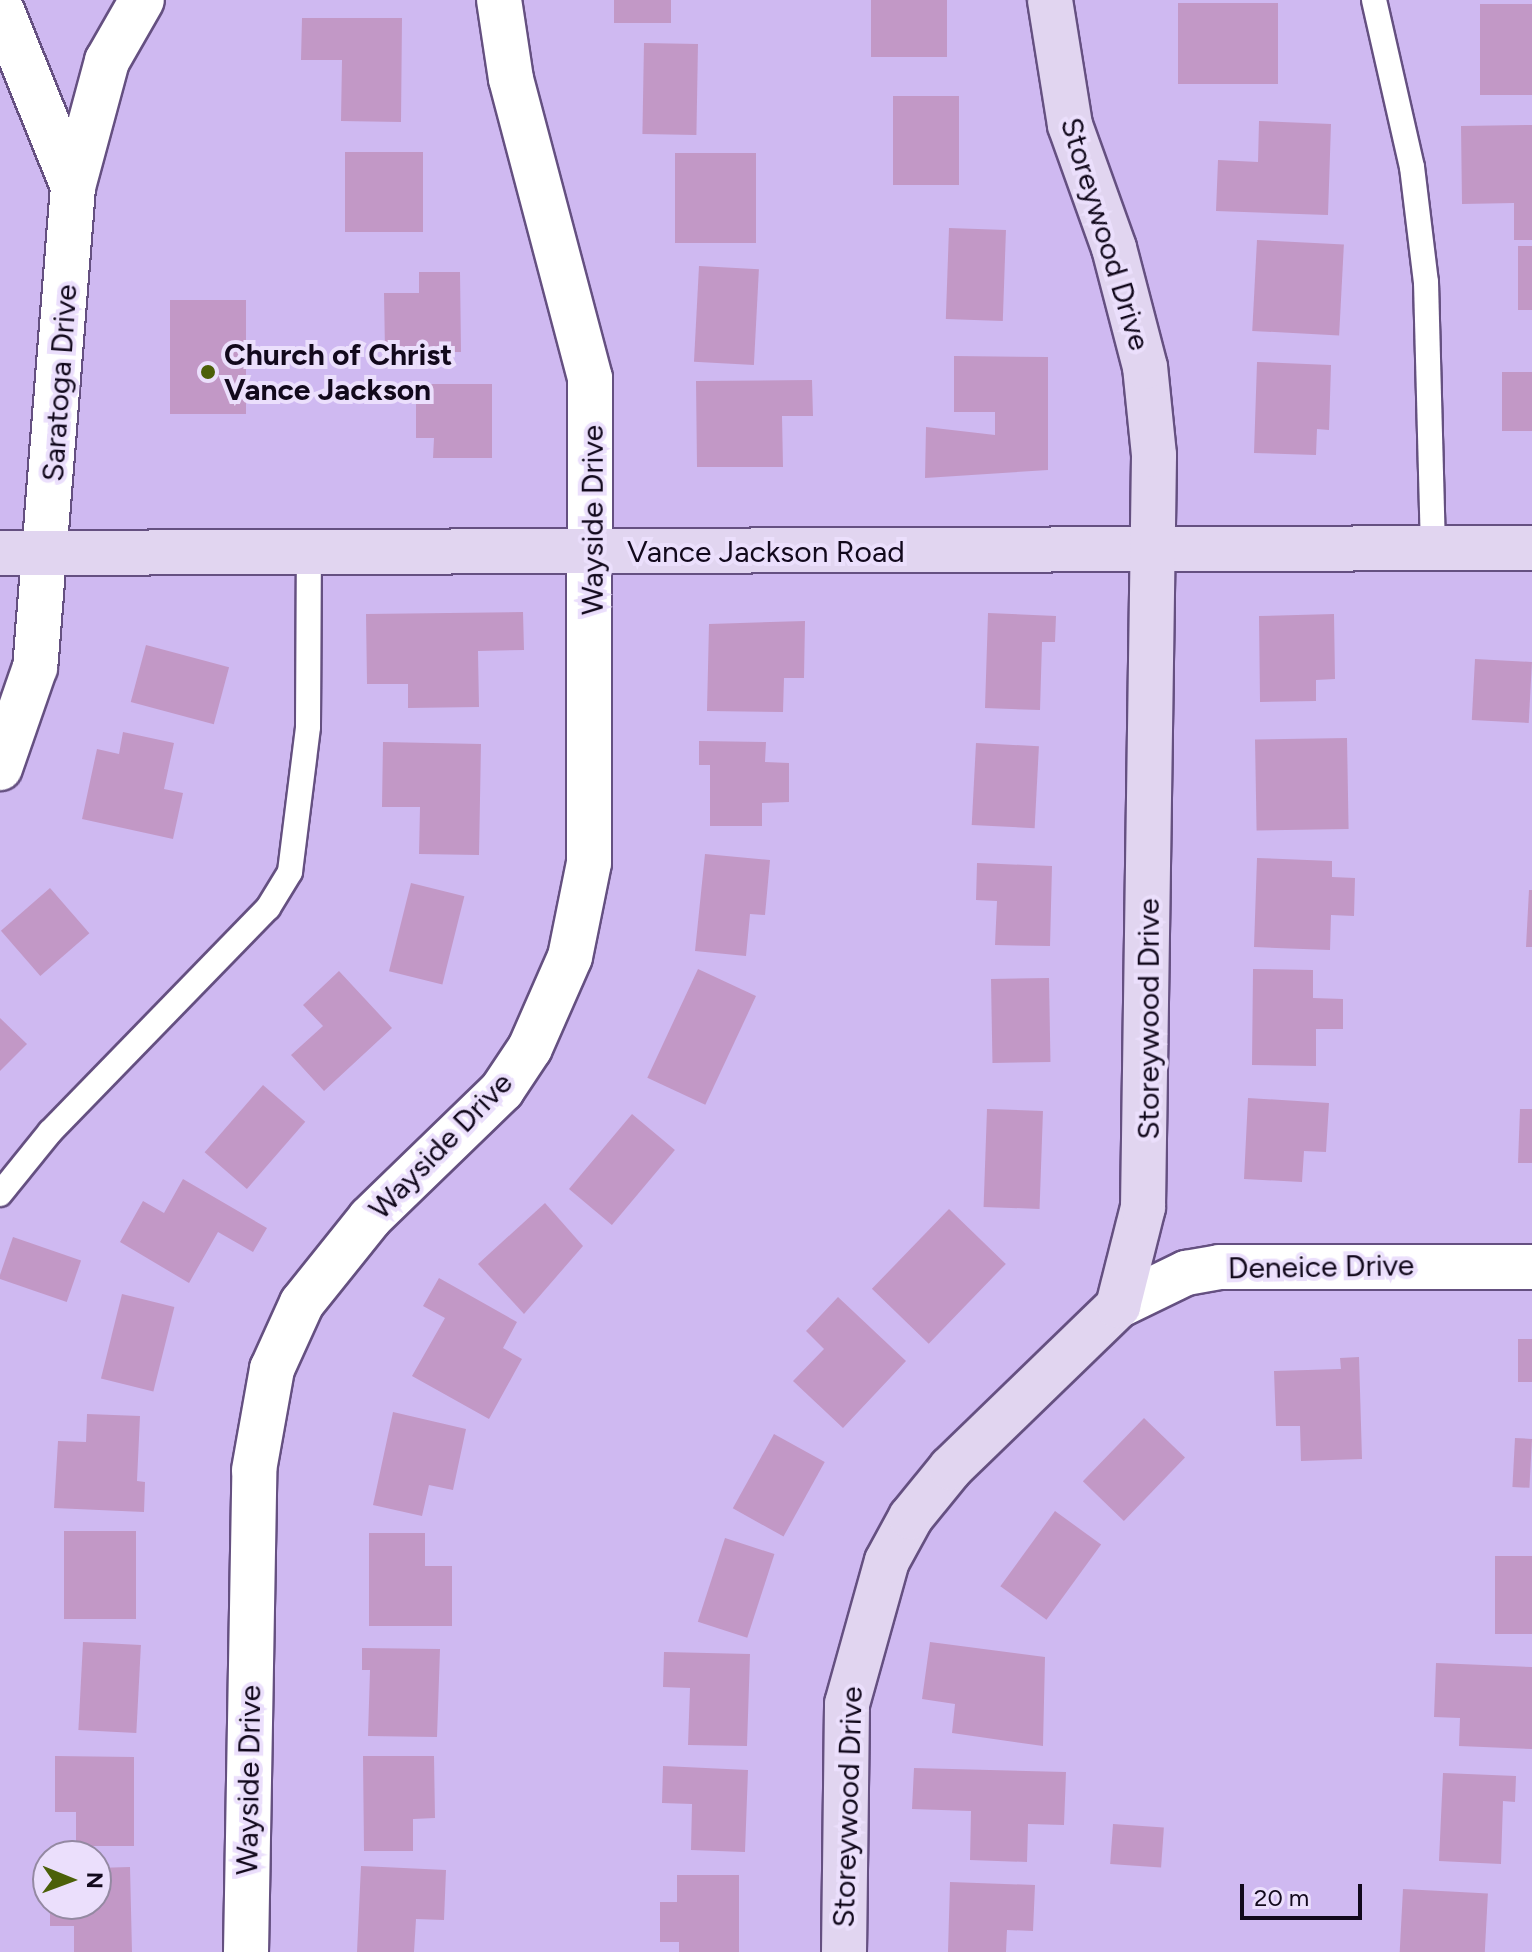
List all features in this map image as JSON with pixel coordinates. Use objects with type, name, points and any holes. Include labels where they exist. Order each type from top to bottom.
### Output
[{"type":"street","points":[[73,187],[107,61],[142,0]]},
{"type":"street","name":"Wayside Drive","points":[[246,1952],[261,1408],[302,1303],[370,1218],[502,1090],[557,993],[582,912],[594,810],[590,378],[511,79],[499,0]]},
{"type":"street","name":"Storeywood Drive","points":[[844,1952],[847,1704],[887,1561],[911,1517],[951,1468],[1118,1306],[1148,1155],[1154,455],[1145,367],[1114,248],[1070,125],[1050,0]]},
{"type":"street","name":"Saratoga Drive","points":[[0,6],[73,187],[48,553],[35,667],[0,768]]},
{"type":"street","name":"Vance Jackson Road","points":[[0,553],[1532,548]]},
{"type":"street","name":"Deneice Drive","points":[[1118,1306],[1186,1273],[1219,1267],[1532,1267]]},
{"type":"lane","points":[[1374,0],[1412,167],[1426,282],[1433,548]]},
{"type":"lane","points":[[0,1194],[50,1132],[268,908],[290,872],[308,727],[309,553]]},
{"type":"building","points":[[614,0],[671,0],[671,23],[614,23]]},
{"type":"building","points":[[871,0],[947,0],[947,57],[871,57]]},
{"type":"building","points":[[1178,3],[1278,3],[1278,84],[1178,84]]},
{"type":"building","points":[[1480,4],[1532,4],[1532,95],[1480,95]]},
{"type":"building","points":[[302,18],[402,18],[401,122],[341,121],[342,60],[301,60]]},
{"type":"building","points":[[644,43],[698,44],[696,135],[642,134]]},
{"type":"building","points":[[893,96],[959,96],[959,185],[893,185]]},
{"type":"building","points":[[1259,121],[1331,124],[1328,215],[1216,211],[1218,160],[1258,162]]},
{"type":"building","points":[[1532,125],[1532,240],[1514,240],[1514,203],[1462,204],[1461,126]]},
{"type":"building","points":[[345,152],[423,152],[423,232],[345,232]]},
{"type":"building","points":[[675,153],[756,153],[756,243],[675,243]]},
{"type":"building","points":[[949,228],[1006,230],[1003,321],[946,319]]},
{"type":"building","points":[[1257,240],[1344,245],[1339,335],[1252,331]]},
{"type":"building","points":[[1518,246],[1532,246],[1532,310],[1518,310]]},
{"type":"building","points":[[699,266],[759,269],[754,365],[694,362]]},
{"type":"building","points":[[419,272],[460,272],[461,352],[385,352],[384,293],[419,293]]},
{"type":"building","points":[[170,300],[246,300],[246,414],[170,414]]},
{"type":"building","points":[[954,356],[1048,357],[1048,470],[925,478],[926,427],[995,435],[995,412],[954,412]]},
{"type":"building","points":[[1257,362],[1331,365],[1329,430],[1317,429],[1316,455],[1254,453]]},
{"type":"building","points":[[1502,372],[1532,372],[1532,431],[1502,431]]},
{"type":"building","points":[[812,380],[813,416],[782,416],[783,467],[697,467],[696,381]]},
{"type":"building","points":[[416,384],[492,384],[492,458],[433,458],[434,438],[416,438]]},
{"type":"building","points":[[523,612],[524,650],[478,651],[479,707],[408,708],[408,684],[367,684],[366,614]]},
{"type":"building","points":[[988,613],[1056,616],[1055,642],[1042,642],[1040,710],[985,708]]},
{"type":"building","points":[[1334,614],[1335,679],[1316,680],[1316,701],[1260,702],[1259,616]]},
{"type":"building","points":[[805,621],[804,678],[784,678],[783,712],[707,711],[709,624]]},
{"type":"building","points":[[146,645],[229,667],[214,724],[131,702]]},
{"type":"building","points":[[1475,659],[1532,662],[1529,723],[1472,720]]},
{"type":"building","points":[[123,732],[174,743],[164,789],[183,793],[173,839],[82,819],[97,749],[119,754]]},
{"type":"building","points":[[1347,738],[1349,829],[1257,831],[1255,740]]},
{"type":"building","points":[[699,741],[766,742],[765,762],[789,763],[789,802],[762,803],[762,826],[710,826],[710,765],[699,765]]},
{"type":"building","points":[[383,742],[481,744],[479,855],[419,854],[420,807],[382,807]]},
{"type":"building","points":[[976,743],[1039,746],[1035,828],[972,825]]},
{"type":"building","points":[[705,854],[770,860],[765,915],[750,914],[746,956],[695,951]]},
{"type":"building","points":[[1257,858],[1332,861],[1332,877],[1355,878],[1354,916],[1331,915],[1330,950],[1254,947]]},
{"type":"building","points":[[977,863],[1052,866],[1050,946],[995,945],[997,901],[976,900]]},
{"type":"building","points":[[411,883],[464,896],[442,985],[389,971]]},
{"type":"building","points":[[50,888],[89,933],[40,976],[1,931]]},
{"type":"building","points":[[1529,890],[1532,890],[1532,947],[1526,947]]},
{"type":"building","points":[[698,969],[756,996],[705,1105],[647,1078]]},
{"type":"building","points":[[1253,969],[1313,970],[1313,998],[1343,999],[1343,1029],[1316,1029],[1316,1066],[1252,1065]]},
{"type":"building","points":[[339,971],[392,1028],[324,1091],[291,1055],[323,1026],[303,1005]]},
{"type":"building","points":[[1049,978],[1050,1062],[992,1063],[991,979]]},
{"type":"building","points":[[0,1018],[27,1044],[0,1071]]},
{"type":"building","points":[[263,1085],[305,1122],[247,1189],[205,1152]]},
{"type":"building","points":[[1248,1098],[1329,1103],[1326,1152],[1304,1151],[1302,1182],[1244,1179]]},
{"type":"building","points":[[987,1109],[1043,1111],[1040,1209],[984,1207]]},
{"type":"building","points":[[1520,1109],[1532,1109],[1532,1163],[1518,1163]]},
{"type":"building","points":[[632,1114],[675,1150],[612,1225],[569,1189]]},
{"type":"building","points":[[183,1179],[267,1228],[253,1252],[218,1232],[189,1283],[120,1242],[143,1201],[164,1213]]},
{"type":"building","points":[[545,1203],[583,1246],[524,1314],[478,1264]]},
{"type":"building","points":[[949,1209],[1006,1264],[929,1344],[872,1289]]},
{"type":"building","points":[[13,1237],[81,1260],[67,1302],[0,1279]]},
{"type":"building","points":[[439,1278],[517,1322],[503,1348],[522,1359],[489,1419],[412,1376],[445,1318],[423,1306]]},
{"type":"building","points":[[122,1294],[174,1307],[153,1391],[101,1378]]},
{"type":"building","points":[[838,1297],[906,1361],[843,1428],[793,1381],[824,1349],[806,1331]]},
{"type":"building","points":[[1518,1339],[1532,1339],[1532,1382],[1518,1382]]},
{"type":"building","points":[[1359,1357],[1362,1459],[1301,1461],[1300,1426],[1276,1426],[1274,1371],[1341,1369],[1340,1358]]},
{"type":"building","points":[[393,1412],[466,1429],[453,1490],[429,1485],[422,1516],[373,1505]]},
{"type":"building","points":[[87,1414],[140,1416],[137,1481],[145,1482],[144,1512],[54,1508],[58,1441],[86,1442]]},
{"type":"building","points":[[1144,1418],[1185,1458],[1124,1521],[1083,1481]]},
{"type":"building","points":[[774,1434],[825,1462],[784,1536],[733,1508]]},
{"type":"building","points":[[1515,1438],[1532,1439],[1529,1488],[1512,1487]]},
{"type":"building","points":[[1055,1511],[1101,1545],[1046,1620],[1000,1586]]},
{"type":"building","points":[[64,1531],[136,1531],[136,1619],[64,1619]]},
{"type":"building","points":[[369,1533],[425,1533],[425,1566],[452,1566],[452,1626],[369,1626]]},
{"type":"building","points":[[725,1538],[774,1554],[747,1638],[698,1622]]},
{"type":"building","points":[[1495,1556],[1532,1556],[1532,1634],[1495,1634]]},
{"type":"building","points":[[83,1642],[141,1645],[136,1733],[78,1730]]},
{"type":"building","points":[[930,1642],[1045,1657],[1043,1746],[952,1733],[955,1704],[922,1699]]},
{"type":"building","points":[[362,1648],[440,1649],[437,1737],[368,1736],[370,1670],[362,1670]]},
{"type":"building","points":[[664,1652],[750,1654],[747,1746],[688,1745],[690,1688],[663,1687]]},
{"type":"building","points":[[1436,1663],[1532,1667],[1532,1749],[1459,1746],[1460,1718],[1434,1717]]},
{"type":"building","points":[[55,1756],[134,1757],[134,1846],[112,1846],[112,1840],[76,1840],[76,1812],[55,1812]]},
{"type":"building","points":[[363,1756],[434,1756],[435,1818],[413,1819],[413,1851],[364,1851]]},
{"type":"building","points":[[663,1766],[748,1770],[745,1852],[691,1850],[692,1804],[662,1803]]},
{"type":"building","points":[[914,1768],[1066,1772],[1064,1825],[1028,1824],[1027,1862],[970,1860],[971,1811],[912,1809]]},
{"type":"building","points":[[1443,1773],[1516,1776],[1515,1802],[1503,1801],[1501,1864],[1439,1861]]},
{"type":"building","points":[[1113,1824],[1164,1828],[1161,1867],[1110,1864]]},
{"type":"building","points":[[361,1866],[446,1870],[444,1920],[416,1919],[414,1952],[357,1952]]},
{"type":"building","points":[[130,1867],[132,1952],[74,1952],[74,1926],[50,1926],[50,1920],[112,1920],[112,1868]]},
{"type":"building","points":[[677,1875],[739,1875],[739,1952],[679,1952],[679,1942],[660,1942],[660,1902],[677,1902]]},
{"type":"building","points":[[950,1882],[1035,1885],[1033,1931],[1007,1930],[1006,1952],[948,1952]]},
{"type":"building","points":[[1403,1889],[1488,1893],[1485,1952],[1400,1952]]},
{"type":"place","name":"Church of Christ Vance Jackson","points":[[208,372]]}]
